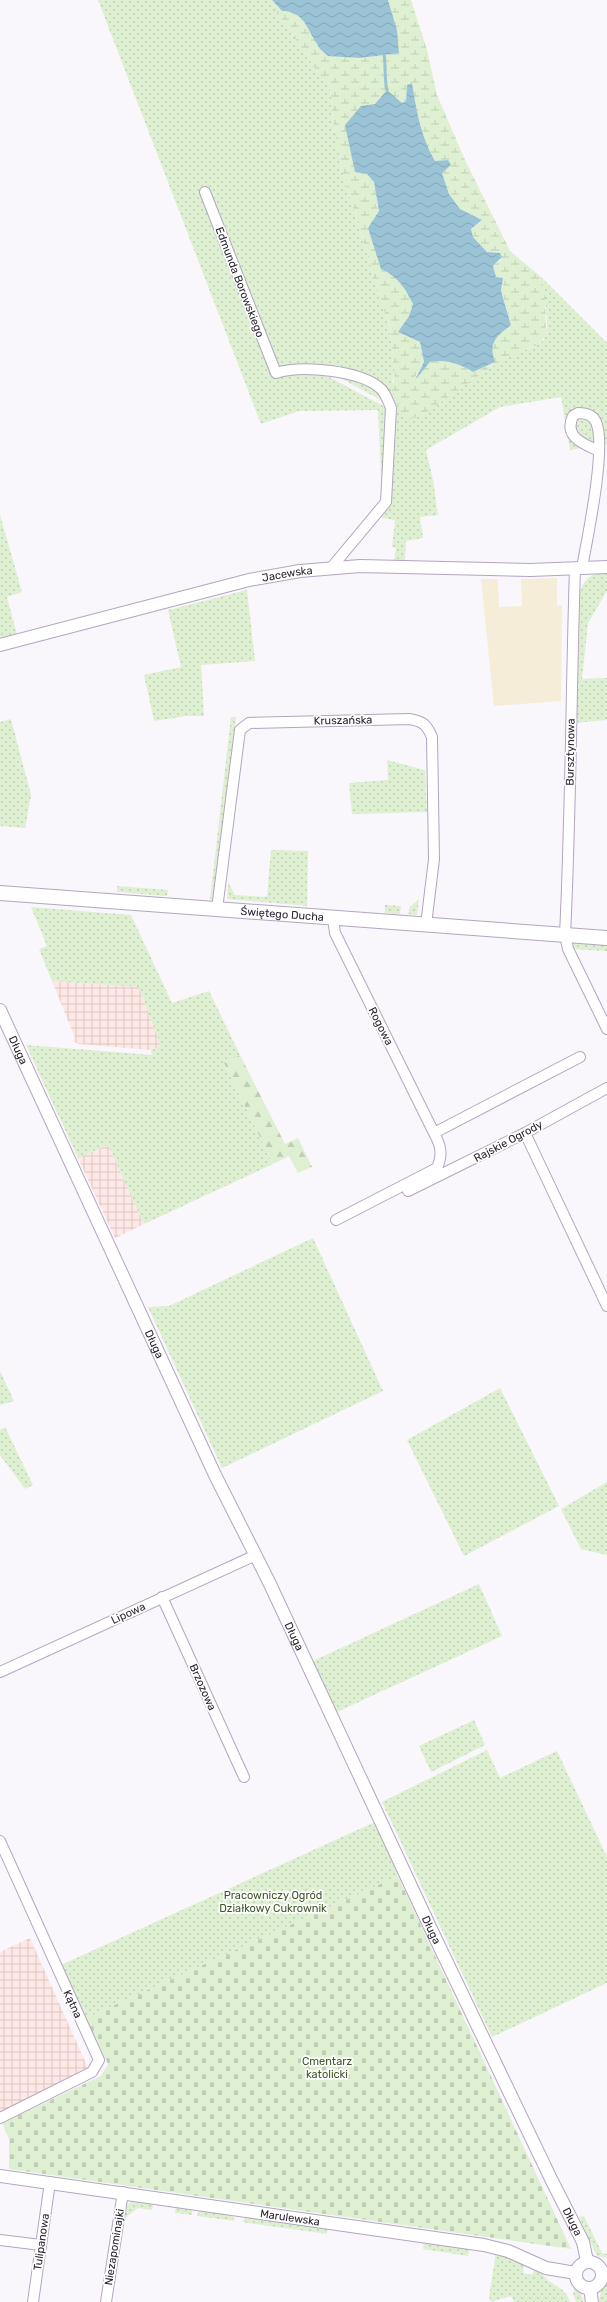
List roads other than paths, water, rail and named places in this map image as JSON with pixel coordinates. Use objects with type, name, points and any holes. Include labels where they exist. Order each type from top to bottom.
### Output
[{"type":"main road","name":"Świętego Ducha","points":[[0,893],[607,938]]},
{"type":"street","name":"Edmunda Borowskiego","points":[[205,192],[276,373],[285,370],[311,370],[352,375],[371,382],[381,389],[387,396],[391,408],[386,502],[331,568]]},
{"type":"street","name":"Bursztynowa","points":[[565,935],[570,845],[569,741],[579,568],[594,504],[599,451]]},
{"type":"street","name":"Jacewska","points":[[0,645],[249,580],[331,568],[530,570],[607,567]]},
{"type":"street","name":"Kruszańska","points":[[217,909],[240,730],[249,722],[409,719],[421,721],[428,727],[432,737],[434,859],[426,925]]},
{"type":"street","name":"Rogowa","points":[[333,918],[338,939],[441,1147],[441,1158],[437,1168],[336,1220]]},
{"type":"street","points":[[565,935],[568,949],[607,1028]]},
{"type":"street","name":"Długa","points":[[0,1010],[215,1475],[256,1555],[431,1929],[552,2181],[583,2242],[587,2262]]},
{"type":"street","points":[[434,1133],[580,1057]]},
{"type":"street","name":"Rajskie Ogrody","points":[[408,1191],[524,1133],[607,1088]]},
{"type":"street","points":[[524,1133],[607,1306]]},
{"type":"street","name":"Lipowa","points":[[0,1672],[256,1555]]},
{"type":"street","name":"Brzozowa","points":[[162,1597],[244,1777]]},
{"type":"street","name":"Kątna","points":[[0,1841],[99,2060],[92,2072],[0,2118]]},
{"type":"street","name":"Marulewska","points":[[0,2176],[123,2192],[484,2244],[508,2250],[546,2268],[576,2273]]},
{"type":"street","name":"Tulipanowa","points":[[32,2302],[50,2182]]},
{"type":"street","name":"Niezapominajki","points":[[106,2302],[123,2192]]},
{"type":"street","points":[[0,2240],[41,2245]]},
{"type":"street","points":[[587,2262],[595,2263],[604,2272],[598,2284],[590,2288],[579,2284],[576,2273],[578,2267],[587,2262]]},
{"type":"street","points":[[590,2288],[592,2302]]},
{"type":"water","points":[[272,0],[388,0],[397,30],[399,53],[360,58],[328,56],[319,47],[308,27],[301,18],[296,14],[282,11]]},
{"type":"water","points":[[412,83],[420,123],[430,152],[435,161],[448,160],[451,165],[442,173],[449,194],[460,209],[482,220],[471,229],[473,237],[487,252],[500,253],[502,257],[493,266],[496,277],[503,278],[501,291],[511,325],[495,340],[492,349],[495,362],[473,372],[453,363],[442,361],[430,362],[415,380],[424,362],[420,342],[398,332],[409,316],[413,304],[400,283],[392,275],[381,269],[368,228],[379,211],[374,182],[367,174],[355,172],[345,125],[361,106],[375,104],[387,90],[402,103],[406,101],[407,85]]},
{"type":"waterway","points":[[384,54],[387,90]]},
{"type":"park label","name":"Pracowniczy Ogród Działkowy Cukrownik","points":[[273,1901]]},
{"type":"park label","name":"Cmentarz katolicki","points":[[327,2067]]}]
